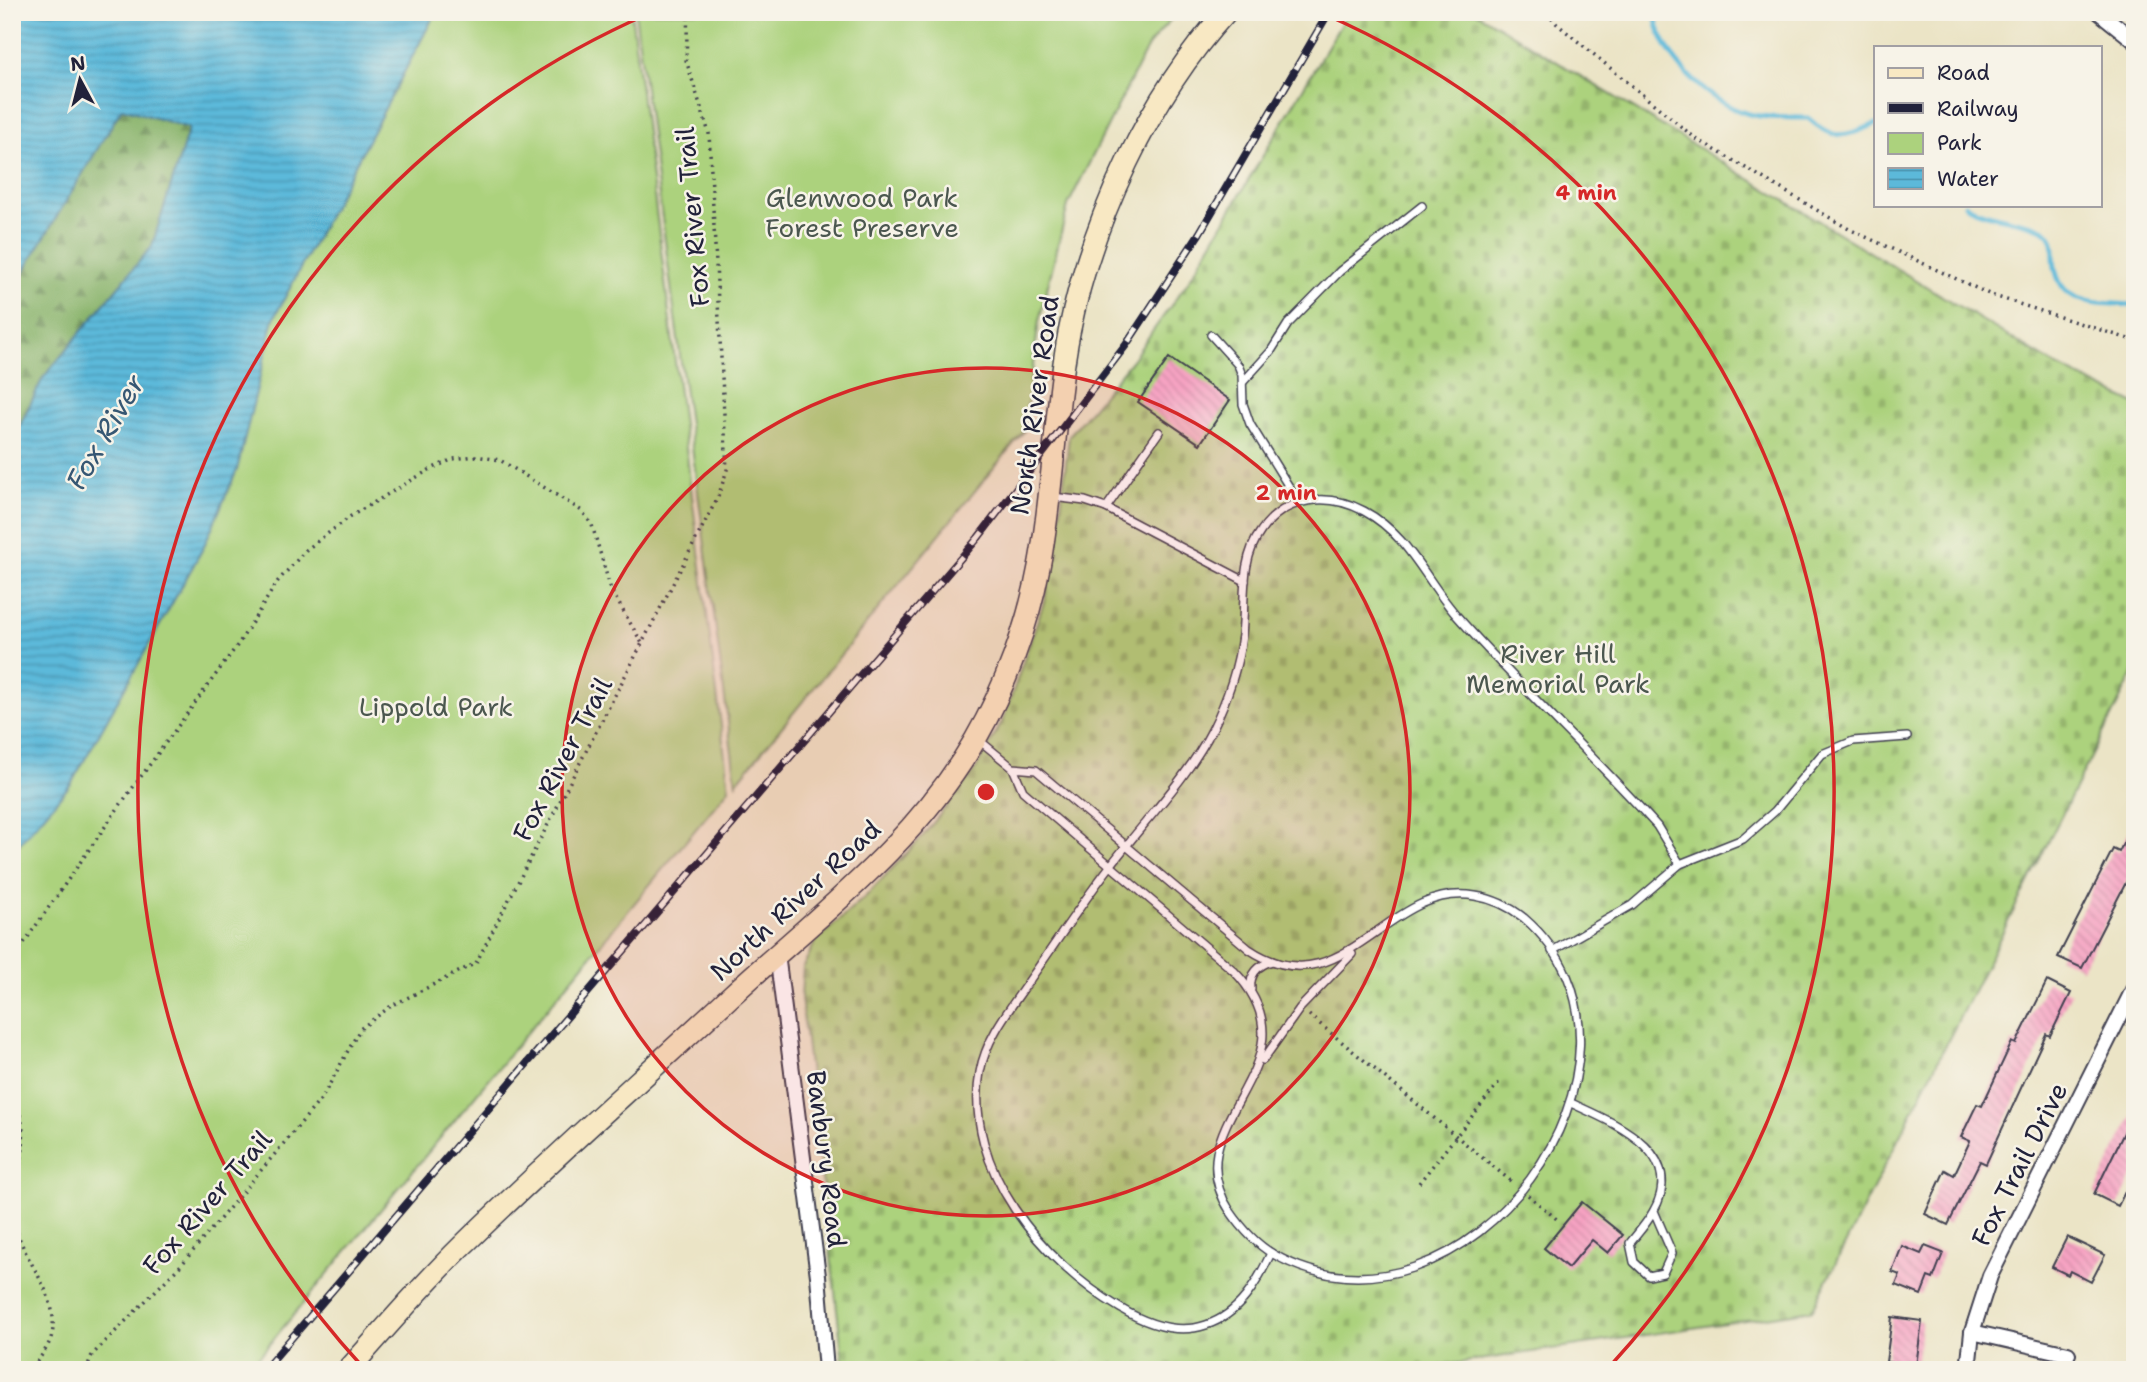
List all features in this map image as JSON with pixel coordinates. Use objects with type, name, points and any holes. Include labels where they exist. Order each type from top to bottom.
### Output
[{"type":"main road","name":"North River Road","points":[[348,1370],[459,1248],[776,954],[882,861],[951,778],[976,738],[1007,672],[1039,569],[1069,336],[1089,249],[1140,133],[1210,30],[1226,12]]},
{"type":"street","points":[[2099,12],[2135,41]]},
{"type":"street","name":"Banbury Road","points":[[776,954],[818,1276],[826,1370]]},
{"type":"street","name":"Fox Trail Drive","points":[[1968,1370],[1972,1332],[1990,1276],[2135,986]]},
{"type":"street","points":[[1972,1332],[2068,1354]]},
{"type":"lane","points":[[1242,382],[1271,351],[1288,324],[1340,271],[1422,206]]},
{"type":"lane","points":[[1211,335],[1238,365],[1243,404],[1250,424],[1299,503]]},
{"type":"lane","points":[[1106,508],[1159,432]]},
{"type":"lane","points":[[1049,496],[1085,501],[1106,508],[1245,581]]},
{"type":"lane","points":[[1271,1253],[1243,1301],[1219,1319],[1192,1328],[1146,1322],[1089,1289],[1030,1234],[999,1179],[982,1122],[979,1083],[986,1053],[1010,1008],[1110,865],[1179,782],[1217,719],[1235,671],[1241,640],[1247,560],[1259,532],[1280,511],[1299,503],[1323,499],[1352,505],[1384,523],[1399,536],[1453,612],[1640,808],[1661,832],[1680,864]]},
{"type":"lane","points":[[1552,951],[1632,905],[1680,864],[1743,839],[1775,811],[1822,754],[1837,746],[1870,738],[1907,737]]},
{"type":"lane","points":[[976,738],[1013,768],[1023,791],[1234,971],[1251,993]]},
{"type":"lane","points":[[1013,768],[1036,770],[1249,949],[1272,961],[1298,966],[1314,964],[1329,961],[1360,946]]},
{"type":"lane","points":[[1450,894],[1488,898],[1507,906],[1533,927],[1552,951],[1566,979],[1577,1019],[1580,1066],[1571,1103],[1553,1143],[1520,1188],[1469,1241],[1432,1262],[1391,1276],[1372,1278],[1305,1269],[1271,1253],[1239,1224],[1228,1207],[1216,1171],[1221,1133],[1258,1066],[1300,1008],[1360,946],[1404,911],[1450,894]]},
{"type":"lane","points":[[1258,1066],[1264,1041],[1251,993],[1252,975],[1258,968],[1272,961]]},
{"type":"lane","points":[[1571,1103],[1599,1116],[1646,1145],[1660,1167],[1662,1181],[1654,1211],[1630,1243],[1634,1262],[1649,1276],[1663,1273],[1672,1252],[1654,1211]]},
{"type":"path","name":"Fox River Trail","points":[[86,1370],[92,1356],[183,1264],[322,1097],[360,1029],[391,1006],[476,963],[718,497],[727,470],[709,133],[686,60],[688,12]]},
{"type":"path","points":[[1547,12],[1695,138],[1849,229],[1991,295],[2135,341]]},
{"type":"path","points":[[12,960],[123,801],[239,643],[278,581],[306,550],[351,516],[429,470],[453,459],[475,456],[500,460],[582,511],[592,526],[611,590],[643,645]]},
{"type":"path","points":[[1300,1008],[1559,1221]]},
{"type":"path","points":[[1419,1183],[1500,1081]]},
{"type":"path","points":[[12,1095],[25,1128],[15,1205],[16,1228],[53,1310],[53,1331],[47,1348],[30,1370]]},
{"type":"green space","name":"Lippold Park","points":[[436,12],[631,12],[729,789],[248,1370],[12,1370],[12,852],[71,784],[203,548],[237,470],[274,318]]},
{"type":"green space","name":"Glenwood Park Forest Preserve","points":[[635,12],[1177,12],[1148,46],[1068,205],[1039,321],[1024,431],[736,783]]},
{"type":"green space","name":"River Hill Memorial Park","points":[[1348,12],[1475,12],[2057,366],[2135,404],[2135,670],[1812,1310],[1412,1370],[844,1370],[801,997],[803,967],[815,942],[866,896],[921,838],[976,769],[1003,720],[1045,599],[1059,526],[1069,436],[1132,360],[1190,279]]},
{"type":"green space","points":[[122,108],[189,128],[152,246],[43,378],[12,442],[12,291]]},
{"type":"water","name":"Fox River","points":[[17,12],[436,12],[274,318],[237,470],[203,548],[71,784],[12,852],[12,442],[43,378],[152,246],[189,128],[122,108],[12,291],[12,16]]},
{"type":"building","points":[[1169,358],[1230,400],[1200,444],[1138,402]]},
{"type":"building","points":[[2135,819],[2135,865],[2082,968],[2058,957],[2113,849],[2119,852]]},
{"type":"building","points":[[2047,981],[2071,993],[2050,1036],[2046,1034],[1986,1164],[1980,1161],[1948,1225],[1925,1214],[1945,1170],[1954,1175],[1970,1141],[1961,1137],[1977,1104],[1982,1106],[2012,1042],[2016,1044]]},
{"type":"building","points":[[2135,1110],[2135,1172],[2118,1206],[2094,1194]]},
{"type":"building","points":[[1582,1202],[1623,1235],[1608,1253],[1592,1240],[1568,1268],[1544,1248]]},
{"type":"building","points":[[2067,1237],[2105,1255],[2091,1282],[2070,1271],[2068,1275],[2052,1267]]},
{"type":"building","points":[[1902,1246],[1921,1254],[1925,1246],[1943,1253],[1933,1279],[1928,1277],[1921,1295],[1896,1285],[1900,1275],[1892,1272]]},
{"type":"building","points":[[1892,1317],[1922,1321],[1916,1366],[1886,1362]]},
{"type":"waterway","points":[[1655,12],[1658,28],[1676,60],[1688,75],[1718,100],[1749,114],[1763,117],[1808,118],[1833,134],[1847,134],[1874,125]]},
{"type":"waterway","points":[[1967,206],[2047,232],[2053,243],[2056,274],[2070,294],[2093,302],[2135,305]]},
{"type":"railway","points":[[264,1370],[978,538],[1126,345],[1199,234],[1329,12]]}]
